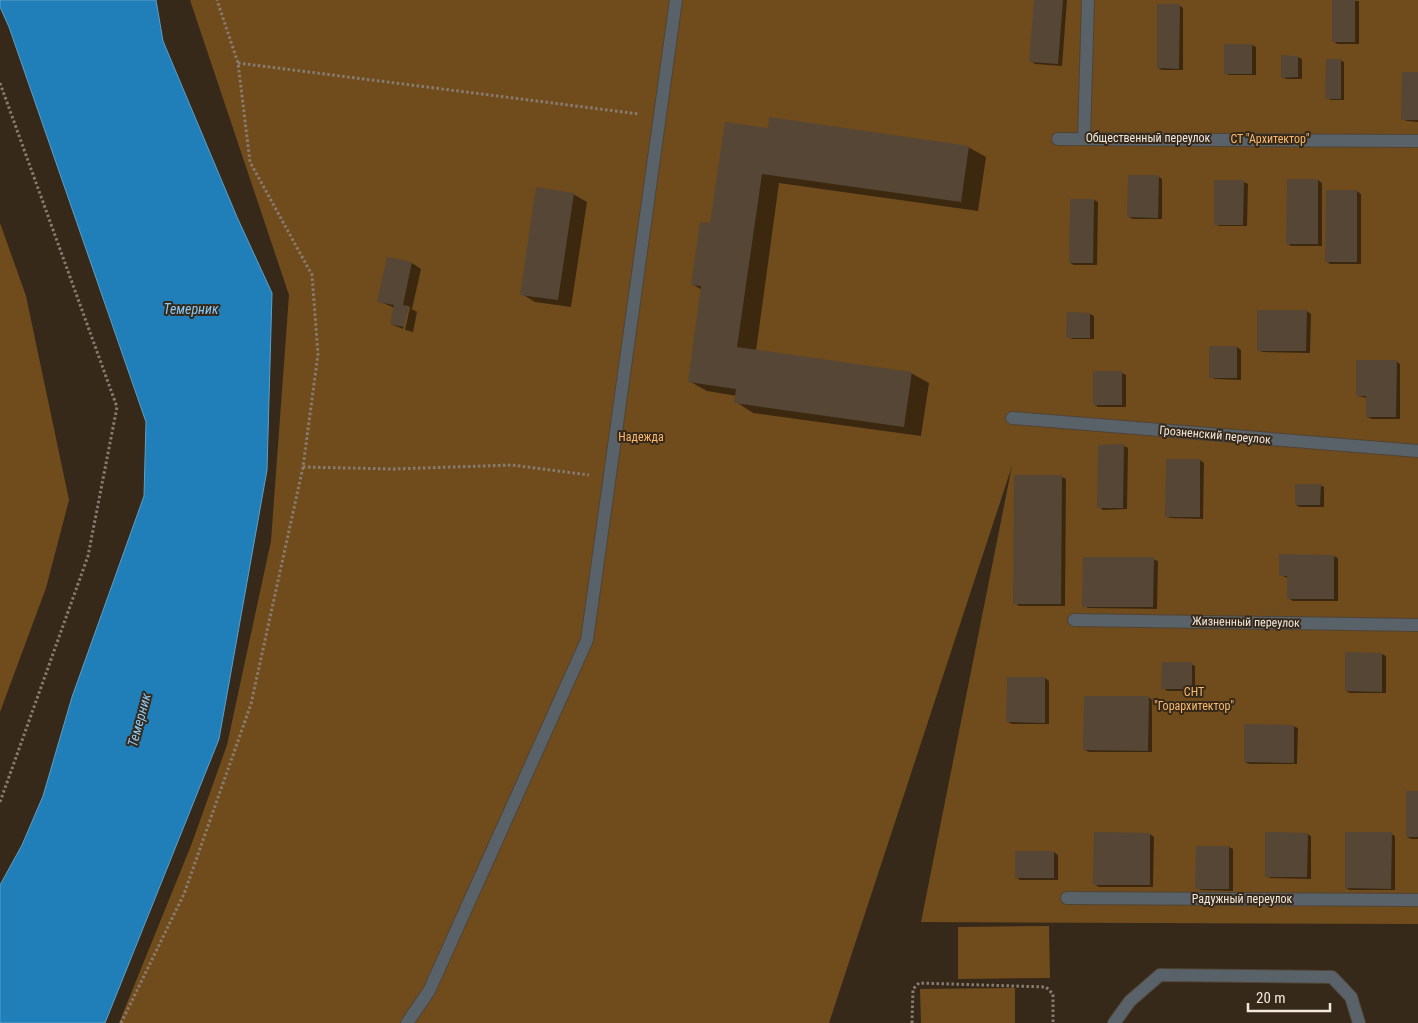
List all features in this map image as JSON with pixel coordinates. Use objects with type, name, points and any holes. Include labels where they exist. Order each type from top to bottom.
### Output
[{"type":"street","points":[[407,1023],[429,991],[587,640],[676,0]]},
{"type":"street","points":[[1084,138],[1088,0]]},
{"type":"street","name":"Общественный переулок","points":[[1058,139],[1418,141]]},
{"type":"street","name":"Грозненский переулок","points":[[1012,418],[1418,451]]},
{"type":"street","name":"Жизненный переулок","points":[[1074,620],[1418,625]]},
{"type":"street","name":"Радужный переулок","points":[[1067,898],[1418,900]]},
{"type":"street","points":[[1114,1023],[1130,1001],[1160,975],[1332,977],[1351,997],[1358,1023]]},
{"type":"path","points":[[121,1023],[184,894],[251,704],[303,467],[318,354],[312,275],[250,162],[238,63],[217,0]]},
{"type":"path","points":[[238,63],[660,117]]},
{"type":"path","points":[[0,82],[117,407],[88,556],[0,802]]},
{"type":"path","points":[[303,467],[393,469],[512,465],[610,478]]},
{"type":"path","points":[[912,1023],[913,989],[919,983],[1046,987],[1053,994],[1053,1023]]},
{"type":"green space","name":"Надежда","points":[[190,0],[1418,0],[1418,924],[921,922],[1012,466],[829,1023],[119,1023],[192,843],[227,745],[271,541],[289,295]]},
{"type":"green space","points":[[0,223],[26,296],[69,500],[46,588],[0,712]]},
{"type":"green space","points":[[1049,926],[1050,978],[958,979],[958,927]]},
{"type":"green space","points":[[1015,988],[1015,1023],[921,1023],[920,989]]},
{"type":"water","name":"Темерник","points":[[0,0],[156,0],[163,41],[237,217],[272,293],[267,470],[219,739],[105,1023],[0,1023],[0,885],[22,845],[43,796],[72,697],[144,496],[146,422],[9,27],[0,7]]},
{"type":"building","points":[[1034,0],[1063,0],[1058,64],[1029,62]]},
{"type":"building","points":[[1332,0],[1355,0],[1355,42],[1332,42]]},
{"type":"building","points":[[1157,4],[1180,4],[1179,69],[1157,68]]},
{"type":"building","points":[[1224,44],[1252,44],[1252,74],[1224,74]]},
{"type":"building","points":[[1281,55],[1298,56],[1298,77],[1281,78]]},
{"type":"building","points":[[1326,59],[1341,59],[1341,99],[1325,99]]},
{"type":"building","points":[[1402,72],[1418,72],[1418,120],[1401,120]]},
{"type":"building","points":[[769,117],[969,146],[961,202],[762,174],[737,347],[912,372],[904,427],[734,403],[736,389],[688,382],[701,286],[691,285],[700,222],[710,223],[725,122],[768,128]]},
{"type":"building","points":[[1128,175],[1159,175],[1158,218],[1127,217]]},
{"type":"building","points":[[1287,179],[1318,179],[1318,244],[1286,244]]},
{"type":"building","points":[[1214,180],[1244,180],[1243,225],[1214,225]]},
{"type":"building","points":[[536,187],[574,193],[558,300],[520,295]]},
{"type":"building","points":[[1326,190],[1357,190],[1357,262],[1325,262]]},
{"type":"building","points":[[1070,199],[1094,199],[1093,263],[1069,263]]},
{"type":"building","points":[[387,257],[412,262],[403,305],[409,306],[404,327],[390,324],[394,305],[377,302]]},
{"type":"building","points":[[1257,310],[1307,310],[1306,351],[1257,351]]},
{"type":"building","points":[[1067,312],[1090,313],[1090,338],[1066,338]]},
{"type":"building","points":[[1209,346],[1237,346],[1237,378],[1209,378]]},
{"type":"building","points":[[1356,360],[1397,360],[1396,417],[1366,417],[1366,396],[1356,396]]},
{"type":"building","points":[[1093,371],[1122,371],[1122,405],[1093,405]]},
{"type":"building","points":[[1124,444],[1123,508],[1097,508],[1098,445]]},
{"type":"building","points":[[1166,459],[1200,459],[1200,517],[1165,517]]},
{"type":"building","points":[[1014,475],[1062,475],[1061,604],[1013,604]]},
{"type":"building","points":[[1295,484],[1321,484],[1320,505],[1295,505]]},
{"type":"building","points":[[1279,554],[1334,555],[1334,599],[1287,599],[1287,576],[1279,576]]},
{"type":"building","points":[[1083,557],[1154,557],[1153,607],[1082,607]]},
{"type":"building","points":[[1345,652],[1382,653],[1382,692],[1345,691]]},
{"type":"building","points":[[1162,662],[1192,662],[1192,689],[1161,689]]},
{"type":"building","points":[[1007,677],[1045,677],[1045,723],[1006,722]]},
{"type":"building","points":[[1084,696],[1149,696],[1148,751],[1083,750]]},
{"type":"building","points":[[1244,724],[1294,725],[1294,763],[1244,762]]},
{"type":"building","points":[[1406,791],[1418,791],[1418,837],[1406,837]]},
{"type":"building","points":[[1094,832],[1150,833],[1150,885],[1093,885]]},
{"type":"building","points":[[1265,832],[1308,833],[1307,877],[1265,877]]},
{"type":"building","points":[[1345,832],[1392,832],[1391,889],[1345,888]]},
{"type":"building","points":[[1196,846],[1229,846],[1229,889],[1195,889]]},
{"type":"building","points":[[1015,851],[1054,851],[1054,878],[1015,878]]},
{"type":"park label","name":"СТ \"Архитектор\"","points":[[1270,139]]},
{"type":"park label","name":"СНТ \"Горархитектор\"","points":[[1194,699]]}]
